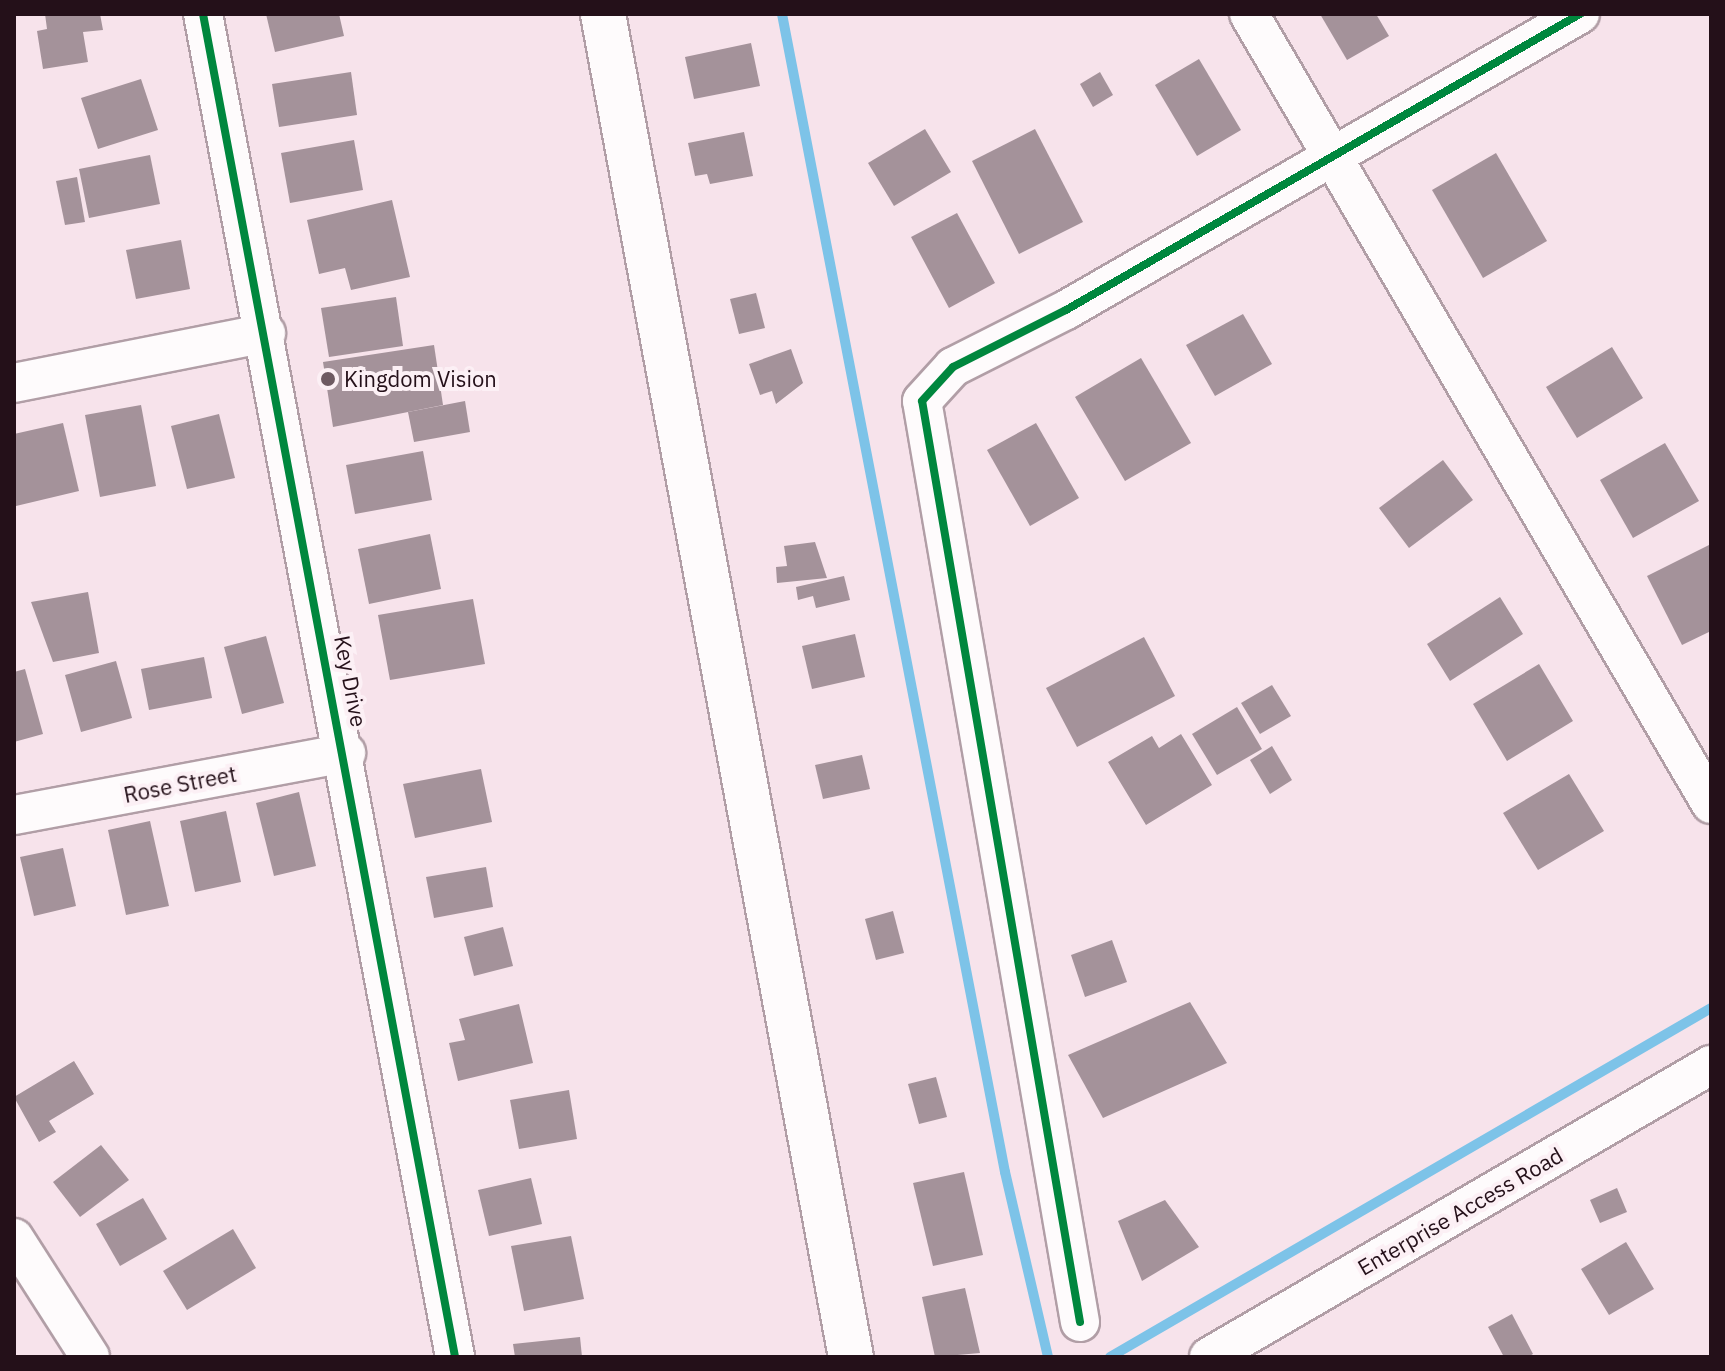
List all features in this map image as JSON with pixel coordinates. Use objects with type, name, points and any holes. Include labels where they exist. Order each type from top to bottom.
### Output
[{"type":"main road","points":[[603,14],[851,1357]]},
{"type":"street","name":"Key Drive","points":[[203,14],[346,753],[455,1357]]},
{"type":"street","points":[[1249,14],[1711,804]]},
{"type":"street","points":[[1080,1322],[922,401],[953,367],[1333,157],[1580,14]]},
{"type":"street","points":[[14,383],[266,333]]},
{"type":"street","name":"Rose Street","points":[[14,815],[346,753]]},
{"type":"street","name":"Enterprise Access Road","points":[[1209,1357],[1711,1065]]},
{"type":"street","points":[[14,1238],[90,1357]]},
{"type":"building","points":[[45,14],[100,14],[103,30],[83,32],[88,62],[43,69],[37,31],[47,29]]},
{"type":"building","points":[[266,14],[339,14],[344,36],[275,52]]},
{"type":"building","points":[[1320,14],[1376,14],[1389,36],[1347,60]]},
{"type":"building","points":[[751,43],[760,86],[694,99],[685,57]]},
{"type":"building","points":[[1199,59],[1241,130],[1197,156],[1155,85]]},
{"type":"building","points":[[351,72],[357,115],[279,127],[272,84]]},
{"type":"building","points":[[1100,72],[1113,95],[1093,107],[1080,84]]},
{"type":"building","points":[[141,79],[158,130],[98,149],[81,98]]},
{"type":"building","points":[[925,129],[951,172],[894,206],[868,163]]},
{"type":"building","points":[[1035,129],[1083,222],[1019,254],[972,161]]},
{"type":"building","points":[[744,132],[753,176],[710,184],[707,174],[695,176],[688,143]]},
{"type":"building","points":[[354,140],[363,190],[290,203],[281,153]]},
{"type":"building","points":[[1496,153],[1547,241],[1483,278],[1432,190]]},
{"type":"building","points":[[150,155],[160,204],[89,218],[79,169]]},
{"type":"building","points":[[77,177],[85,222],[65,225],[56,181]]},
{"type":"building","points":[[392,200],[410,277],[351,290],[345,268],[319,274],[307,220]]},
{"type":"building","points":[[957,213],[995,283],[949,308],[911,237]]},
{"type":"building","points":[[181,240],[190,289],[136,299],[126,250]]},
{"type":"building","points":[[756,293],[765,328],[739,334],[730,299]]},
{"type":"building","points":[[396,297],[403,346],[329,357],[321,308]]},
{"type":"building","points":[[1243,314],[1272,364],[1215,396],[1186,345]]},
{"type":"building","points":[[434,345],[443,405],[333,427],[323,362]]},
{"type":"building","points":[[1612,347],[1643,398],[1577,438],[1546,387]]},
{"type":"building","points":[[791,349],[803,383],[776,404],[772,391],[760,395],[749,364]]},
{"type":"building","points":[[1141,358],[1191,443],[1125,481],[1075,397]]},
{"type":"building","points":[[465,401],[470,432],[414,442],[408,412]]},
{"type":"building","points":[[141,405],[156,486],[100,497],[85,415]]},
{"type":"building","points":[[219,414],[235,478],[187,489],[171,426]]},
{"type":"building","points":[[63,423],[79,491],[16,506],[14,434]]},
{"type":"building","points":[[1036,423],[1079,498],[1030,526],[987,450]]},
{"type":"building","points":[[1665,443],[1699,501],[1633,538],[1600,480]]},
{"type":"building","points":[[423,451],[432,500],[355,514],[346,465]]},
{"type":"building","points":[[1443,460],[1473,500],[1409,548],[1379,508]]},
{"type":"building","points":[[430,534],[441,589],[369,604],[358,549]]},
{"type":"building","points":[[815,542],[827,578],[777,583],[776,567],[787,566],[784,546]]},
{"type":"building","points":[[1711,544],[1711,631],[1682,645],[1647,576]]},
{"type":"building","points":[[844,576],[850,600],[816,608],[813,596],[798,600],[796,587]]},
{"type":"building","points":[[88,592],[99,653],[53,662],[31,602]]},
{"type":"building","points":[[1500,597],[1523,634],[1450,681],[1427,644]]},
{"type":"building","points":[[473,599],[485,664],[390,680],[378,615]]},
{"type":"building","points":[[855,634],[865,677],[812,689],[802,646]]},
{"type":"building","points":[[266,636],[284,703],[242,714],[224,647]]},
{"type":"building","points":[[1144,637],[1175,696],[1077,747],[1046,688]]},
{"type":"building","points":[[204,657],[212,698],[149,710],[141,669]]},
{"type":"building","points":[[116,661],[132,718],[81,732],[65,675]]},
{"type":"building","points":[[1539,664],[1573,721],[1507,761],[1473,704]]},
{"type":"building","points":[[25,669],[43,734],[14,742],[14,672]]},
{"type":"building","points":[[1272,685],[1291,716],[1260,734],[1241,703]]},
{"type":"building","points":[[1237,707],[1262,749],[1217,775],[1192,734]]},
{"type":"building","points":[[1181,734],[1212,785],[1146,825],[1108,762],[1152,736],[1159,748]]},
{"type":"building","points":[[1272,746],[1292,780],[1270,794],[1250,760]]},
{"type":"building","points":[[862,755],[870,789],[823,799],[815,765]]},
{"type":"building","points":[[481,769],[492,822],[415,838],[403,784]]},
{"type":"building","points":[[1569,774],[1604,831],[1538,870],[1503,813]]},
{"type":"building","points":[[299,792],[316,866],[274,876],[256,803]]},
{"type":"building","points":[[226,811],[241,882],[195,892],[180,821]]},
{"type":"building","points":[[150,821],[169,906],[126,915],[108,830]]},
{"type":"building","points":[[63,848],[76,906],[34,916],[20,857]]},
{"type":"building","points":[[486,867],[493,907],[434,918],[426,877]]},
{"type":"building","points":[[893,911],[904,953],[876,960],[865,919]]},
{"type":"building","points":[[503,927],[513,966],[474,976],[464,937]]},
{"type":"building","points":[[1112,940],[1127,982],[1085,997],[1071,955]]},
{"type":"building","points":[[1190,1002],[1227,1063],[1103,1118],[1068,1055]]},
{"type":"building","points":[[519,1004],[533,1063],[458,1081],[449,1043],[465,1040],[459,1019]]},
{"type":"building","points":[[74,1061],[94,1094],[49,1121],[56,1132],[39,1142],[14,1097]]},
{"type":"building","points":[[936,1077],[947,1117],[919,1124],[908,1084]]},
{"type":"building","points":[[569,1090],[577,1139],[519,1149],[510,1100]]},
{"type":"building","points":[[101,1145],[129,1180],[80,1217],[53,1182]]},
{"type":"building","points":[[964,1172],[983,1255],[933,1266],[913,1183]]},
{"type":"building","points":[[531,1178],[542,1224],[489,1236],[478,1190]]},
{"type":"building","points":[[1617,1188],[1627,1212],[1600,1223],[1590,1200]]},
{"type":"building","points":[[143,1198],[167,1239],[120,1266],[96,1224]]},
{"type":"building","points":[[1165,1200],[1199,1247],[1142,1281],[1118,1221]]},
{"type":"building","points":[[233,1229],[256,1268],[187,1310],[163,1271]]},
{"type":"building","points":[[571,1236],[584,1299],[524,1311],[511,1246]]},
{"type":"building","points":[[1626,1242],[1654,1289],[1609,1315],[1581,1269]]},
{"type":"building","points":[[965,1288],[980,1353],[935,1357],[922,1297]]},
{"type":"building","points":[[1512,1314],[1533,1354],[1528,1357],[1504,1357],[1488,1327]]},
{"type":"building","points":[[580,1337],[582,1357],[515,1357],[513,1344]]},
{"type":"waterway","points":[[782,14],[1005,1172],[1048,1357]]},
{"type":"waterway","points":[[1110,1357],[1711,1008]]},
{"type":"cycle path","points":[[203,14],[455,1357]]},
{"type":"cycle path","points":[[1080,1322],[922,401],[953,367],[1066,310],[1580,14]]},
{"type":"place","name":"Kingdom Vision","points":[[328,379]]}]
